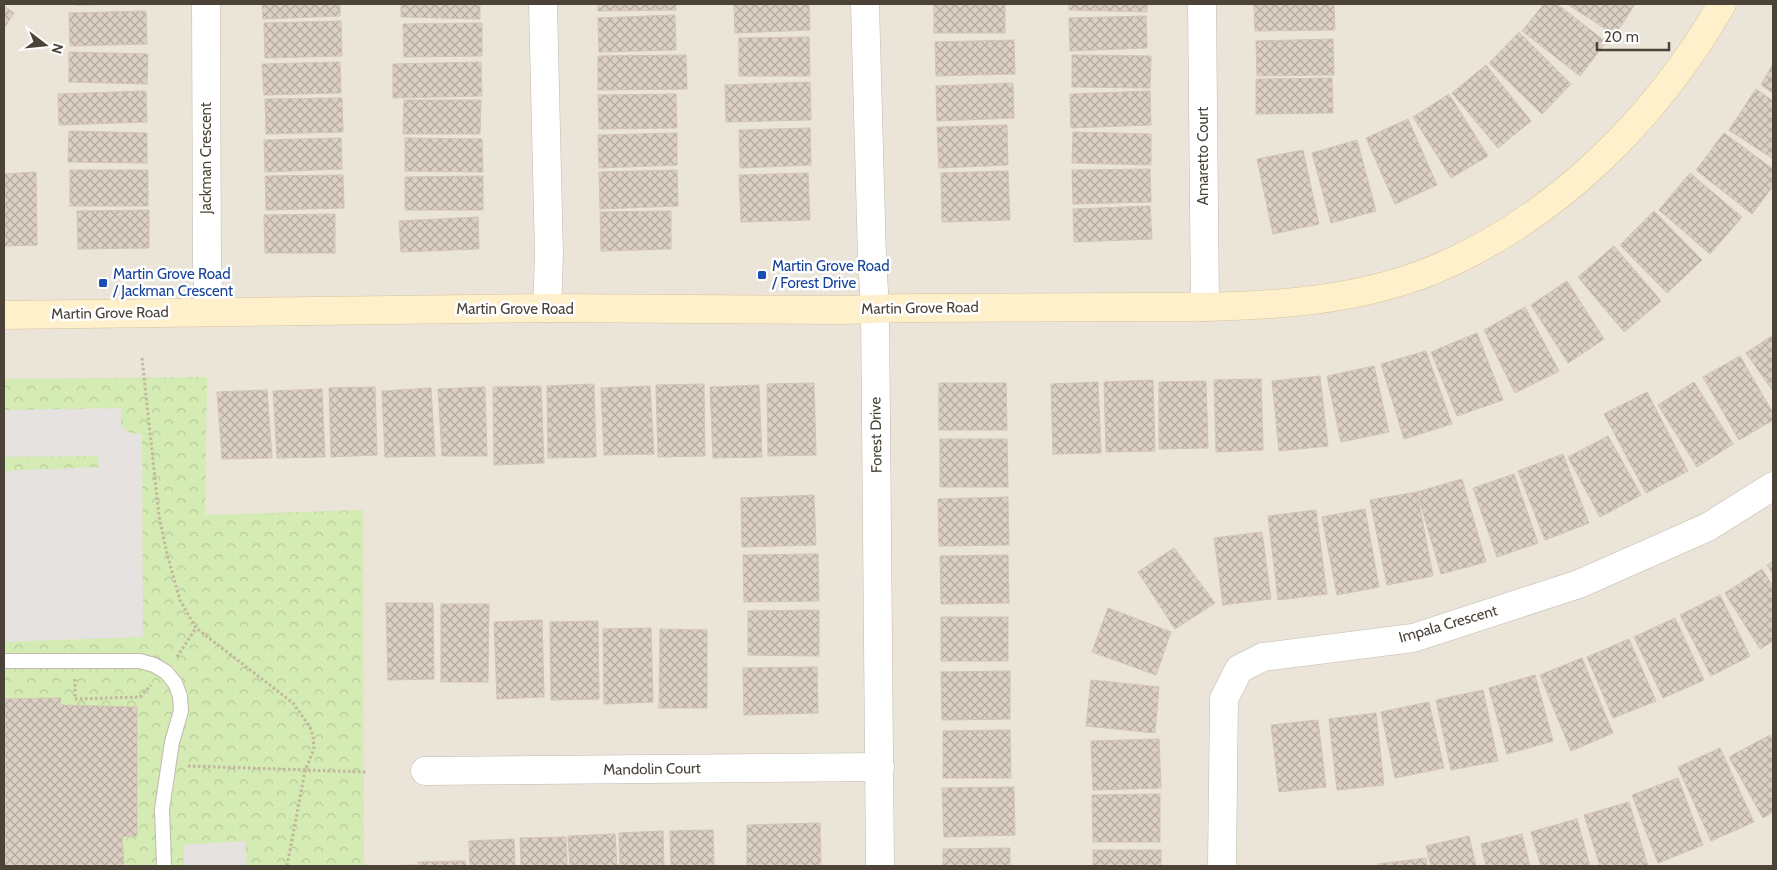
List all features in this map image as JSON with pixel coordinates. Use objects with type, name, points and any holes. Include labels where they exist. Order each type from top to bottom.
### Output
[{"type":"street","name":"Jackman Crescent","points":[[206,4],[207,272],[210,312]]},
{"type":"street","points":[[543,4],[549,245],[547,308]]},
{"type":"street","name":"Forest Drive","points":[[866,4],[875,309],[880,866]]},
{"type":"street","name":"Amaretto Court","points":[[1202,4],[1205,307]]},
{"type":"street","name":"Martin Grove Road","points":[[4,315],[547,308],[1205,307],[1302,302],[1366,291],[1435,269],[1494,240],[1547,205],[1602,158],[1648,110],[1691,54],[1722,4]]},
{"type":"street","name":"Impala Crescent","points":[[1222,866],[1224,699],[1239,669],[1263,657],[1413,638],[1580,584],[1708,527],[1773,486]]},
{"type":"street","name":"Mandolin Court","points":[[425,771],[880,767]]},
{"type":"lane","points":[[4,661],[140,662],[154,664],[166,672],[175,683],[180,696],[181,710],[172,742],[162,809],[164,866]]},
{"type":"path","points":[[142,358],[159,516],[180,600],[196,628],[293,703],[310,726],[314,749],[305,771],[287,866]]},
{"type":"path","points":[[170,765],[366,772]]},
{"type":"shaded area","points":[[4,4],[1773,4],[1773,866],[4,866]]},
{"type":"shaded area","points":[[121,408],[121,426],[130,433],[142,434],[143,637],[4,642],[4,471],[100,467],[97,456],[4,457],[4,410]]},
{"type":"shaded area","points":[[245,841],[247,866],[184,866],[183,845]]},
{"type":"green space","points":[[207,377],[205,515],[363,510],[364,866],[4,866],[4,379]]},
{"type":"building","points":[[75,4],[135,4],[75,5]]},
{"type":"building","points":[[262,4],[340,4],[340,16],[263,19]]},
{"type":"building","points":[[401,4],[480,4],[480,19],[401,17]]},
{"type":"building","points":[[598,4],[676,4],[676,10],[598,11]]},
{"type":"building","points":[[734,4],[809,4],[810,30],[735,33]]},
{"type":"building","points":[[934,4],[1005,4],[1005,33],[934,33]]},
{"type":"building","points":[[1069,4],[1147,4],[1147,12],[1069,10]]},
{"type":"building","points":[[1254,4],[1334,4],[1335,30],[1255,31]]},
{"type":"building","points":[[1544,4],[1557,4],[1606,42],[1580,76],[1522,31]]},
{"type":"building","points":[[1567,4],[1635,4],[1615,35]]},
{"type":"building","points":[[4,6],[14,13],[4,28]]},
{"type":"building","points":[[146,11],[147,44],[70,46],[69,13]]},
{"type":"building","points":[[675,15],[676,50],[599,52],[598,18]]},
{"type":"building","points":[[1146,16],[1147,48],[1070,51],[1069,18]]},
{"type":"building","points":[[341,21],[342,56],[265,58],[264,23]]},
{"type":"building","points":[[482,23],[482,56],[404,57],[403,24]]},
{"type":"building","points":[[1519,32],[1571,84],[1542,114],[1489,63]]},
{"type":"building","points":[[809,37],[810,76],[739,76],[739,38]]},
{"type":"building","points":[[1333,39],[1334,75],[1257,76],[1256,41]]},
{"type":"building","points":[[1014,40],[1015,74],[936,76],[935,42]]},
{"type":"building","points":[[69,52],[148,54],[147,84],[69,82]]},
{"type":"building","points":[[686,55],[687,89],[598,90],[598,56]]},
{"type":"building","points":[[1072,55],[1151,56],[1150,88],[1072,87]]},
{"type":"building","points":[[340,62],[341,93],[264,95],[262,64]]},
{"type":"building","points":[[481,62],[482,96],[393,98],[393,64]]},
{"type":"building","points":[[1773,64],[1773,93],[1761,85]]},
{"type":"building","points":[[1486,65],[1531,121],[1498,148],[1452,93]]},
{"type":"building","points":[[1332,78],[1333,113],[1256,114],[1256,79]]},
{"type":"building","points":[[810,82],[811,120],[726,122],[725,85]]},
{"type":"building","points":[[1013,83],[1014,118],[937,121],[936,86]]},
{"type":"building","points":[[1756,89],[1773,101],[1773,159],[1729,130]]},
{"type":"building","points":[[146,91],[147,122],[59,125],[58,94]]},
{"type":"building","points":[[1150,91],[1151,125],[1071,128],[1070,94]]},
{"type":"building","points":[[676,94],[677,128],[599,129],[598,95]]},
{"type":"building","points":[[1449,94],[1488,156],[1451,178],[1413,117]]},
{"type":"building","points":[[342,98],[343,132],[266,134],[265,99]]},
{"type":"building","points":[[404,100],[481,100],[480,134],[403,134]]},
{"type":"building","points":[[1408,119],[1437,185],[1395,204],[1366,138]]},
{"type":"building","points":[[1007,125],[1008,165],[939,168],[937,127]]},
{"type":"building","points":[[810,128],[811,165],[740,168],[739,130]]},
{"type":"building","points":[[69,131],[147,133],[147,163],[68,162]]},
{"type":"building","points":[[1073,132],[1151,134],[1151,165],[1072,163]]},
{"type":"building","points":[[677,133],[677,165],[599,168],[598,135]]},
{"type":"building","points":[[1724,133],[1773,169],[1773,186],[1752,214],[1696,170]]},
{"type":"building","points":[[341,138],[342,169],[265,172],[264,140]]},
{"type":"building","points":[[405,138],[482,139],[483,172],[405,171]]},
{"type":"building","points":[[1357,140],[1376,211],[1331,223],[1312,153]]},
{"type":"building","points":[[1303,150],[1319,224],[1273,234],[1257,159]]},
{"type":"building","points":[[1150,169],[1151,202],[1073,204],[1072,170]]},
{"type":"building","points":[[70,170],[148,170],[148,206],[70,206]]},
{"type":"building","points":[[677,170],[678,206],[600,209],[599,172]]},
{"type":"building","points":[[1008,171],[1010,220],[942,222],[941,173]]},
{"type":"building","points":[[36,172],[37,245],[4,246],[4,174]]},
{"type":"building","points":[[808,173],[810,220],[741,222],[739,175]]},
{"type":"building","points":[[1690,173],[1742,217],[1710,254],[1659,210]]},
{"type":"building","points":[[343,175],[344,208],[266,210],[265,176]]},
{"type":"building","points":[[483,176],[483,210],[405,210],[405,177]]},
{"type":"building","points":[[1150,206],[1152,239],[1074,242],[1073,209]]},
{"type":"building","points":[[149,210],[149,248],[78,249],[77,211]]},
{"type":"building","points":[[671,211],[671,249],[601,251],[600,212]]},
{"type":"building","points":[[1654,211],[1702,260],[1667,293],[1620,245]]},
{"type":"building","points":[[335,214],[335,253],[265,253],[264,215]]},
{"type":"building","points":[[478,217],[479,249],[401,252],[399,221]]},
{"type":"building","points":[[1614,246],[1661,301],[1624,332],[1578,277]]},
{"type":"building","points":[[1567,281],[1604,339],[1568,363],[1531,305]]},
{"type":"building","points":[[1525,307],[1559,371],[1515,393],[1484,330]]},
{"type":"building","points":[[1477,333],[1503,400],[1457,416],[1431,352]]},
{"type":"building","points":[[1773,335],[1773,391],[1746,353]]},
{"type":"building","points":[[1426,351],[1452,424],[1404,439],[1381,364]]},
{"type":"building","points":[[1740,356],[1773,413],[1773,420],[1739,440],[1703,377]]},
{"type":"building","points":[[1374,366],[1389,432],[1341,442],[1327,376]]},
{"type":"building","points":[[1320,376],[1328,446],[1279,451],[1272,381]]},
{"type":"building","points":[[1261,379],[1263,450],[1216,452],[1214,380]]},
{"type":"building","points":[[1153,380],[1155,451],[1106,452],[1104,382]]},
{"type":"building","points":[[1206,381],[1208,448],[1159,449],[1159,382]]},
{"type":"building","points":[[1098,382],[1101,453],[1053,454],[1051,384]]},
{"type":"building","points":[[1694,382],[1733,444],[1697,467],[1658,405]]},
{"type":"building","points":[[814,383],[816,455],[768,456],[767,384]]},
{"type":"building","points":[[939,383],[1006,383],[1007,430],[939,430]]},
{"type":"building","points":[[594,384],[596,457],[548,458],[547,386]]},
{"type":"building","points":[[704,384],[705,456],[658,457],[656,385]]},
{"type":"building","points":[[759,385],[762,457],[713,458],[710,387]]},
{"type":"building","points":[[541,386],[544,463],[494,465],[493,387]]},
{"type":"building","points":[[650,386],[654,454],[604,455],[601,388]]},
{"type":"building","points":[[375,387],[377,455],[331,457],[329,388]]},
{"type":"building","points":[[485,387],[487,456],[442,456],[438,389]]},
{"type":"building","points":[[431,388],[435,456],[385,457],[382,391]]},
{"type":"building","points":[[322,389],[325,457],[277,458],[273,391]]},
{"type":"building","points":[[267,390],[272,458],[222,459],[217,392]]},
{"type":"building","points":[[1647,392],[1688,471],[1646,493],[1604,414]]},
{"type":"building","points":[[1608,436],[1641,495],[1600,517],[1568,457]]},
{"type":"building","points":[[940,439],[1007,439],[1008,487],[940,487]]},
{"type":"building","points":[[1563,454],[1589,523],[1545,540],[1518,471]]},
{"type":"building","points":[[1514,474],[1538,543],[1497,557],[1473,488]]},
{"type":"building","points":[[1462,479],[1486,562],[1441,574],[1417,492]]},
{"type":"building","points":[[1417,492],[1433,576],[1387,585],[1370,500]]},
{"type":"building","points":[[814,495],[816,545],[742,547],[741,498]]},
{"type":"building","points":[[1008,497],[1009,545],[939,546],[938,499]]},
{"type":"building","points":[[1365,509],[1379,587],[1337,595],[1322,517]]},
{"type":"building","points":[[1316,510],[1327,594],[1278,600],[1268,516]]},
{"type":"building","points":[[1262,532],[1271,599],[1223,605],[1214,538]]},
{"type":"building","points":[[1174,548],[1215,603],[1175,629],[1138,572]]},
{"type":"building","points":[[818,554],[819,601],[744,602],[743,555]]},
{"type":"building","points":[[1008,555],[1009,603],[941,604],[940,556]]},
{"type":"building","points":[[1773,561],[1773,574],[1767,565]]},
{"type":"building","points":[[1762,569],[1773,586],[1773,641],[1760,649],[1725,593]]},
{"type":"building","points":[[1720,595],[1750,656],[1711,676],[1680,615]]},
{"type":"building","points":[[386,603],[433,603],[434,679],[388,680]]},
{"type":"building","points":[[441,604],[489,604],[488,682],[441,682]]},
{"type":"building","points":[[1108,608],[1171,632],[1156,675],[1092,652]]},
{"type":"building","points":[[819,610],[819,656],[748,655],[748,611]]},
{"type":"building","points":[[941,617],[1008,617],[1008,661],[941,661]]},
{"type":"building","points":[[1675,618],[1704,680],[1663,698],[1634,637]]},
{"type":"building","points":[[542,620],[544,697],[497,699],[494,622]]},
{"type":"building","points":[[598,621],[599,699],[551,700],[550,622]]},
{"type":"building","points":[[651,628],[653,702],[604,704],[603,629]]},
{"type":"building","points":[[660,629],[707,630],[707,708],[659,708]]},
{"type":"building","points":[[1629,639],[1656,701],[1613,718],[1587,657]]},
{"type":"building","points":[[1582,658],[1613,733],[1571,751],[1540,675]]},
{"type":"building","points":[[817,667],[818,713],[744,715],[743,668]]},
{"type":"building","points":[[1010,671],[1010,719],[942,720],[941,672]]},
{"type":"building","points":[[1535,675],[1553,741],[1507,754],[1489,688]]},
{"type":"building","points":[[1091,680],[1159,687],[1155,733],[1086,726]]},
{"type":"building","points":[[1483,690],[1498,761],[1451,770],[1436,700]]},
{"type":"building","points":[[61,698],[60,705],[137,707],[137,836],[122,837],[124,866],[4,866],[4,699]]},
{"type":"building","points":[[1429,702],[1444,768],[1395,778],[1381,712]]},
{"type":"building","points":[[1376,713],[1384,785],[1337,790],[1329,719]]},
{"type":"building","points":[[1318,720],[1326,787],[1279,792],[1271,725]]},
{"type":"building","points":[[1010,730],[1011,778],[943,778],[943,731]]},
{"type":"building","points":[[1770,735],[1773,741],[1773,812],[1763,818],[1729,757]]},
{"type":"building","points":[[1159,739],[1161,788],[1093,790],[1091,741]]},
{"type":"building","points":[[1720,748],[1754,822],[1711,841],[1678,767]]},
{"type":"building","points":[[1678,778],[1703,845],[1658,863],[1632,795]]},
{"type":"building","points":[[1014,787],[1015,835],[944,837],[942,788]]},
{"type":"building","points":[[1160,794],[1160,842],[1093,842],[1092,795]]},
{"type":"building","points":[[1629,802],[1648,866],[1600,866],[1584,815]]},
{"type":"building","points":[[1577,819],[1590,866],[1541,866],[1531,832]]},
{"type":"building","points":[[820,823],[821,866],[747,866],[747,825]]},
{"type":"building","points":[[713,830],[714,866],[671,866],[670,831]]},
{"type":"building","points":[[663,831],[664,866],[620,866],[619,833]]},
{"type":"building","points":[[615,834],[617,866],[570,866],[568,836]]},
{"type":"building","points":[[1522,834],[1530,866],[1486,866],[1481,844]]},
{"type":"building","points":[[1469,836],[1476,866],[1431,866],[1426,846]]},
{"type":"building","points":[[566,837],[567,866],[521,866],[520,838]]},
{"type":"building","points":[[514,839],[515,866],[470,866],[469,841]]},
{"type":"building","points":[[1010,848],[1010,866],[943,866],[943,849]]},
{"type":"building","points":[[1093,850],[1161,850],[1161,866],[1093,866]]},
{"type":"building","points":[[1426,858],[1427,866],[1379,866],[1378,864]]},
{"type":"building","points":[[465,861],[466,866],[418,866],[418,862]]},
{"type":"building","points":[[416,865],[416,866],[378,866]]},
{"type":"place","name":"Martin Grove Road / Forest Drive","points":[[762,275]]},
{"type":"place","name":"Martin Grove Road / Jackman Crescent","points":[[103,283]]}]
